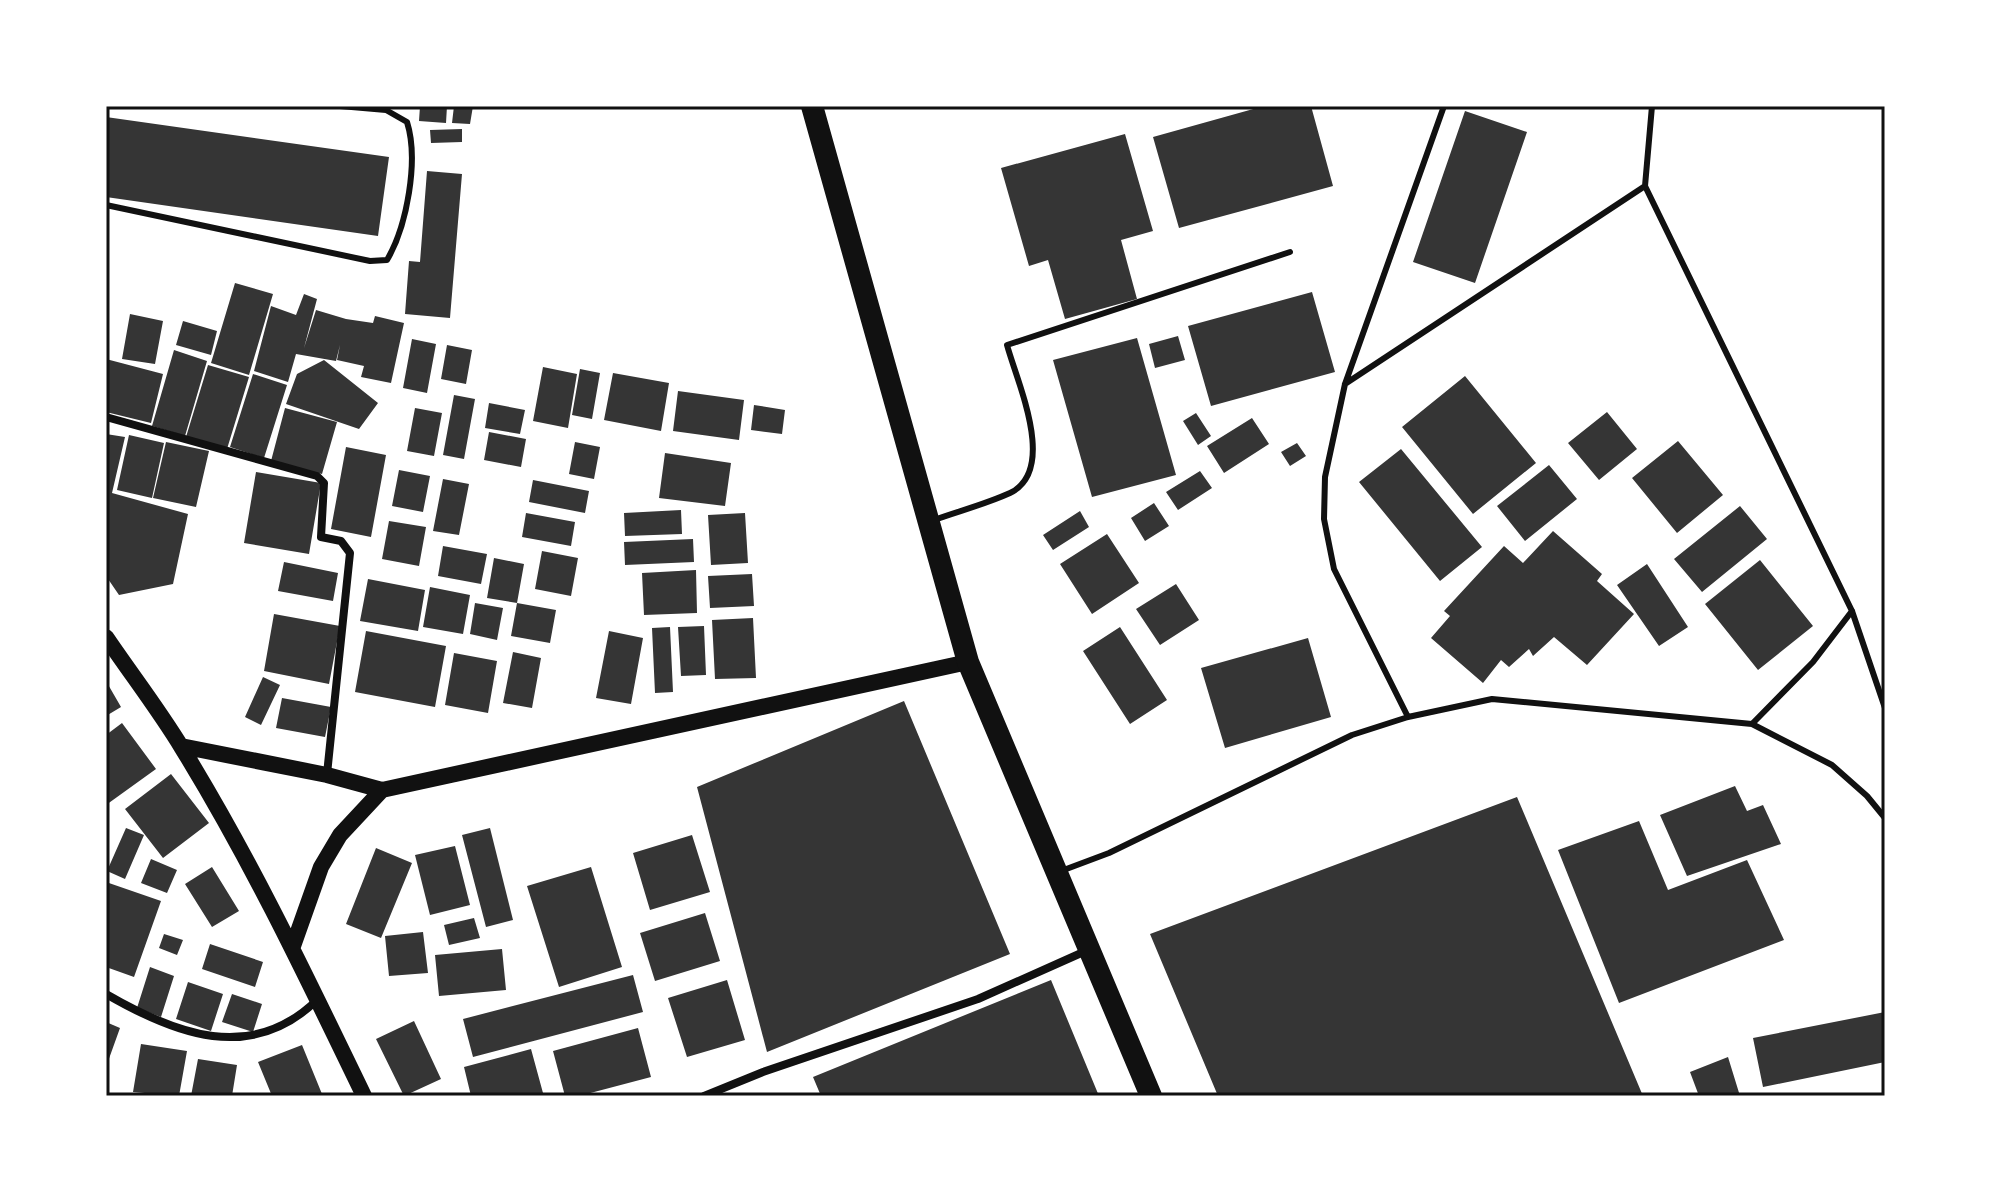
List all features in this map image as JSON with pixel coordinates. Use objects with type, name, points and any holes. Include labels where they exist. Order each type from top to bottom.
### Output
[{"type":"highway","points":[[812,106],[931,521],[968,662],[1151,1096]]},
{"type":"main road","points":[[106,637],[181,746],[293,946],[364,1096]]},
{"type":"main road","points":[[181,746],[327,775],[382,790],[968,662]]},
{"type":"main road","points":[[293,946],[321,867],[340,835],[382,790]]},
{"type":"street","points":[[106,417],[317,476],[324,483],[321,537],[341,541],[350,553],[327,775]]},
{"type":"street","points":[[704,1096],[978,999],[1089,950]]},
{"type":"street","points":[[106,994],[150,1019],[219,1039],[262,1034],[305,1011],[317,999]]},
{"type":"lane","points":[[106,205],[370,261],[387,260],[401,236],[414,143],[411,132],[407,122],[386,110],[340,106]]},
{"type":"lane","points":[[1408,717],[1334,569],[1324,519],[1325,477],[1345,384],[1444,106]]},
{"type":"lane","points":[[1652,106],[1645,186],[1852,611],[1885,708]]},
{"type":"lane","points":[[1345,384],[1645,186]]},
{"type":"lane","points":[[931,521],[1013,492],[1031,471],[1035,443],[1007,345],[1290,252]]},
{"type":"lane","points":[[1752,724],[1813,662],[1852,611]]},
{"type":"lane","points":[[1056,873],[1109,853],[1352,735],[1408,717],[1492,699],[1752,724],[1832,765],[1867,796],[1885,818]]},
{"type":"building","points":[[420,106],[447,106],[446,123],[419,121]]},
{"type":"building","points":[[454,106],[473,106],[470,124],[452,123]]},
{"type":"building","points":[[1264,106],[1311,106],[1333,186],[1179,228],[1153,137]]},
{"type":"building","points":[[1465,111],[1527,132],[1475,283],[1413,262]]},
{"type":"building","points":[[106,117],[389,157],[378,236],[106,197]]},
{"type":"building","points":[[462,129],[462,142],[431,143],[430,130]]},
{"type":"building","points":[[1125,134],[1153,231],[1121,240],[1137,299],[1065,319],[1048,260],[1029,266],[1001,168]]},
{"type":"building","points":[[427,171],[462,174],[450,318],[405,314],[409,261],[420,262]]},
{"type":"building","points":[[235,283],[273,294],[249,375],[211,363]]},
{"type":"building","points":[[1312,292],[1335,372],[1211,406],[1188,326]]},
{"type":"building","points":[[304,294],[317,299],[304,348],[316,310],[373,323],[375,316],[404,323],[391,383],[361,377],[364,366],[337,360],[340,345],[336,361],[296,354],[288,382],[254,371],[271,306],[296,315]]},
{"type":"building","points":[[130,314],[163,321],[155,364],[122,359]]},
{"type":"building","points":[[183,321],[217,331],[211,355],[176,345]]},
{"type":"building","points":[[1178,336],[1185,360],[1155,368],[1149,344]]},
{"type":"building","points":[[1137,338],[1176,475],[1092,497],[1053,360]]},
{"type":"building","points":[[412,339],[436,344],[427,393],[403,388]]},
{"type":"building","points":[[447,345],[472,350],[466,384],[441,379]]},
{"type":"building","points":[[174,350],[207,361],[185,436],[152,426]]},
{"type":"building","points":[[106,359],[163,374],[151,423],[106,412]]},
{"type":"building","points":[[324,360],[378,403],[359,429],[286,404],[297,374]]},
{"type":"building","points":[[208,365],[249,377],[227,449],[186,437]]},
{"type":"building","points":[[543,367],[577,374],[568,428],[533,421]]},
{"type":"building","points":[[580,369],[600,373],[592,419],[572,415]]},
{"type":"building","points":[[613,373],[669,383],[661,431],[604,420]]},
{"type":"building","points":[[253,374],[287,385],[264,458],[230,447]]},
{"type":"building","points":[[1465,376],[1536,463],[1473,514],[1402,427]]},
{"type":"building","points":[[678,391],[744,400],[739,440],[673,431]]},
{"type":"building","points":[[454,395],[475,399],[464,459],[443,455]]},
{"type":"building","points":[[489,403],[525,410],[520,434],[485,428]]},
{"type":"building","points":[[754,405],[785,410],[782,434],[751,430]]},
{"type":"building","points":[[285,408],[337,422],[322,474],[271,461]]},
{"type":"building","points":[[415,408],[442,413],[434,456],[407,451]]},
{"type":"building","points":[[1607,412],[1637,449],[1599,480],[1568,443]]},
{"type":"building","points":[[1196,413],[1211,436],[1198,445],[1183,421]]},
{"type":"building","points":[[1252,418],[1269,444],[1224,473],[1207,446]]},
{"type":"building","points":[[489,432],[526,439],[521,467],[484,460]]},
{"type":"building","points":[[106,434],[125,437],[112,493],[188,514],[173,584],[119,595],[106,576]]},
{"type":"building","points":[[129,435],[164,443],[152,498],[117,490]]},
{"type":"building","points":[[1678,441],[1723,495],[1677,533],[1632,478]]},
{"type":"building","points":[[166,442],[209,451],[196,507],[153,498]]},
{"type":"building","points":[[575,442],[600,447],[594,479],[569,474]]},
{"type":"building","points":[[1297,443],[1306,456],[1290,466],[1281,452]]},
{"type":"building","points":[[346,447],[386,455],[371,537],[331,529]]},
{"type":"building","points":[[1401,449],[1482,547],[1440,581],[1359,482]]},
{"type":"building","points":[[665,453],[731,463],[725,506],[659,498]]},
{"type":"building","points":[[1549,465],[1577,499],[1525,541],[1497,506]]},
{"type":"building","points":[[399,470],[430,476],[423,512],[392,506]]},
{"type":"building","points":[[1200,471],[1212,488],[1178,510],[1166,492]]},
{"type":"building","points":[[256,472],[321,483],[309,554],[244,543]]},
{"type":"building","points":[[443,479],[469,484],[459,535],[433,531]]},
{"type":"building","points":[[533,480],[589,491],[585,513],[529,502]]},
{"type":"building","points":[[1154,503],[1169,526],[1145,541],[1131,518]]},
{"type":"building","points":[[1740,506],[1767,539],[1702,592],[1674,559]]},
{"type":"building","points":[[681,510],[682,534],[625,536],[624,513]]},
{"type":"building","points":[[1080,511],[1089,527],[1053,550],[1043,535]]},
{"type":"building","points":[[526,513],[575,522],[571,546],[522,537]]},
{"type":"building","points":[[745,513],[748,563],[711,565],[708,515]]},
{"type":"building","points":[[389,521],[426,527],[419,566],[382,559]]},
{"type":"building","points":[[1553,531],[1602,574],[1597,581],[1634,614],[1587,665],[1554,637],[1533,656],[1529,649],[1509,667],[1501,660],[1483,683],[1431,638],[1450,616],[1444,611],[1504,546],[1523,563]]},
{"type":"building","points":[[1107,534],[1139,583],[1092,614],[1060,564]]},
{"type":"building","points":[[693,539],[694,562],[625,565],[624,542]]},
{"type":"building","points":[[443,546],[487,554],[481,584],[438,576]]},
{"type":"building","points":[[542,551],[578,558],[571,596],[535,589]]},
{"type":"building","points":[[494,558],[524,564],[517,603],[487,598]]},
{"type":"building","points":[[1760,560],[1813,626],[1758,670],[1705,604]]},
{"type":"building","points":[[284,562],[338,573],[333,601],[278,591]]},
{"type":"building","points":[[1647,564],[1688,627],[1659,646],[1617,585]]},
{"type":"building","points":[[696,570],[697,613],[644,615],[642,573]]},
{"type":"building","points":[[752,574],[754,606],[710,608],[708,576]]},
{"type":"building","points":[[368,579],[425,590],[418,631],[360,621]]},
{"type":"building","points":[[1176,584],[1199,620],[1160,645],[1136,609]]},
{"type":"building","points":[[430,587],[470,595],[463,634],[423,627]]},
{"type":"building","points":[[475,603],[503,608],[497,640],[470,634]]},
{"type":"building","points":[[517,603],[556,610],[550,643],[511,636]]},
{"type":"building","points":[[274,614],[340,626],[329,684],[264,671]]},
{"type":"building","points":[[753,618],[756,678],[715,679],[712,620]]},
{"type":"building","points":[[704,626],[706,675],[681,676],[678,627]]},
{"type":"building","points":[[670,627],[673,692],[655,693],[652,628]]},
{"type":"building","points":[[1120,627],[1167,700],[1130,724],[1083,651]]},
{"type":"building","points":[[366,631],[446,646],[435,707],[355,692]]},
{"type":"building","points":[[609,631],[643,638],[631,704],[596,698]]},
{"type":"building","points":[[1308,638],[1331,717],[1225,748],[1201,668]]},
{"type":"building","points":[[513,652],[541,658],[532,708],[503,703]]},
{"type":"building","points":[[454,653],[497,661],[488,713],[445,705]]},
{"type":"building","points":[[263,677],[280,685],[261,725],[245,717]]},
{"type":"building","points":[[106,681],[121,707],[106,716]]},
{"type":"building","points":[[282,698],[331,707],[325,737],[276,728]]},
{"type":"building","points":[[904,701],[1010,954],[767,1052],[697,787]]},
{"type":"building","points":[[122,723],[156,769],[106,805],[106,735]]},
{"type":"building","points":[[171,774],[209,823],[163,858],[125,809]]},
{"type":"building","points":[[1735,786],[1747,811],[1763,805],[1781,844],[1687,876],[1660,815]]},
{"type":"building","points":[[1517,797],[1643,1096],[1218,1096],[1150,934]]},
{"type":"building","points":[[1639,821],[1668,890],[1747,860],[1784,940],[1619,1003],[1558,850]]},
{"type":"building","points":[[126,828],[144,835],[125,879],[107,871]]},
{"type":"building","points":[[490,828],[513,920],[486,927],[462,835]]},
{"type":"building","points":[[692,835],[710,892],[650,910],[633,853]]},
{"type":"building","points":[[455,846],[470,905],[430,915],[415,855]]},
{"type":"building","points":[[376,848],[412,863],[381,938],[346,924]]},
{"type":"building","points":[[151,859],[177,870],[167,893],[141,883]]},
{"type":"building","points":[[212,867],[239,911],[212,927],[185,884]]},
{"type":"building","points":[[591,867],[622,967],[559,987],[527,886]]},
{"type":"building","points":[[106,882],[161,901],[134,977],[106,967]]},
{"type":"building","points":[[705,913],[720,961],[655,981],[640,933]]},
{"type":"building","points":[[474,918],[480,938],[449,945],[444,925]]},
{"type":"building","points":[[423,932],[428,973],[389,976],[385,936]]},
{"type":"building","points":[[164,934],[183,940],[177,955],[159,948]]},
{"type":"building","points":[[210,944],[263,962],[255,987],[202,969]]},
{"type":"building","points":[[502,949],[506,990],[439,996],[435,955]]},
{"type":"building","points":[[150,967],[174,976],[161,1017],[137,1008]]},
{"type":"building","points":[[633,975],[643,1012],[473,1057],[463,1019]]},
{"type":"building","points":[[727,980],[745,1040],[687,1057],[668,998]]},
{"type":"building","points":[[1051,980],[1099,1096],[821,1096],[813,1077]]},
{"type":"building","points":[[188,982],[223,994],[211,1031],[176,1019]]},
{"type":"building","points":[[232,994],[262,1004],[253,1032],[222,1022]]},
{"type":"building","points":[[1885,1012],[1885,1062],[1763,1087],[1753,1038]]},
{"type":"building","points":[[414,1021],[441,1079],[404,1096],[376,1039]]},
{"type":"building","points":[[106,1022],[120,1028],[106,1067]]},
{"type":"building","points":[[638,1028],[651,1077],[579,1096],[565,1096],[553,1051]]},
{"type":"building","points":[[141,1044],[187,1051],[179,1096],[133,1092]]},
{"type":"building","points":[[302,1045],[322,1094],[272,1096],[258,1062]]},
{"type":"building","points":[[531,1049],[543,1093],[471,1096],[464,1067]]},
{"type":"building","points":[[1728,1057],[1740,1096],[1699,1096],[1690,1072]]},
{"type":"building","points":[[198,1059],[237,1065],[232,1096],[191,1096]]}]
